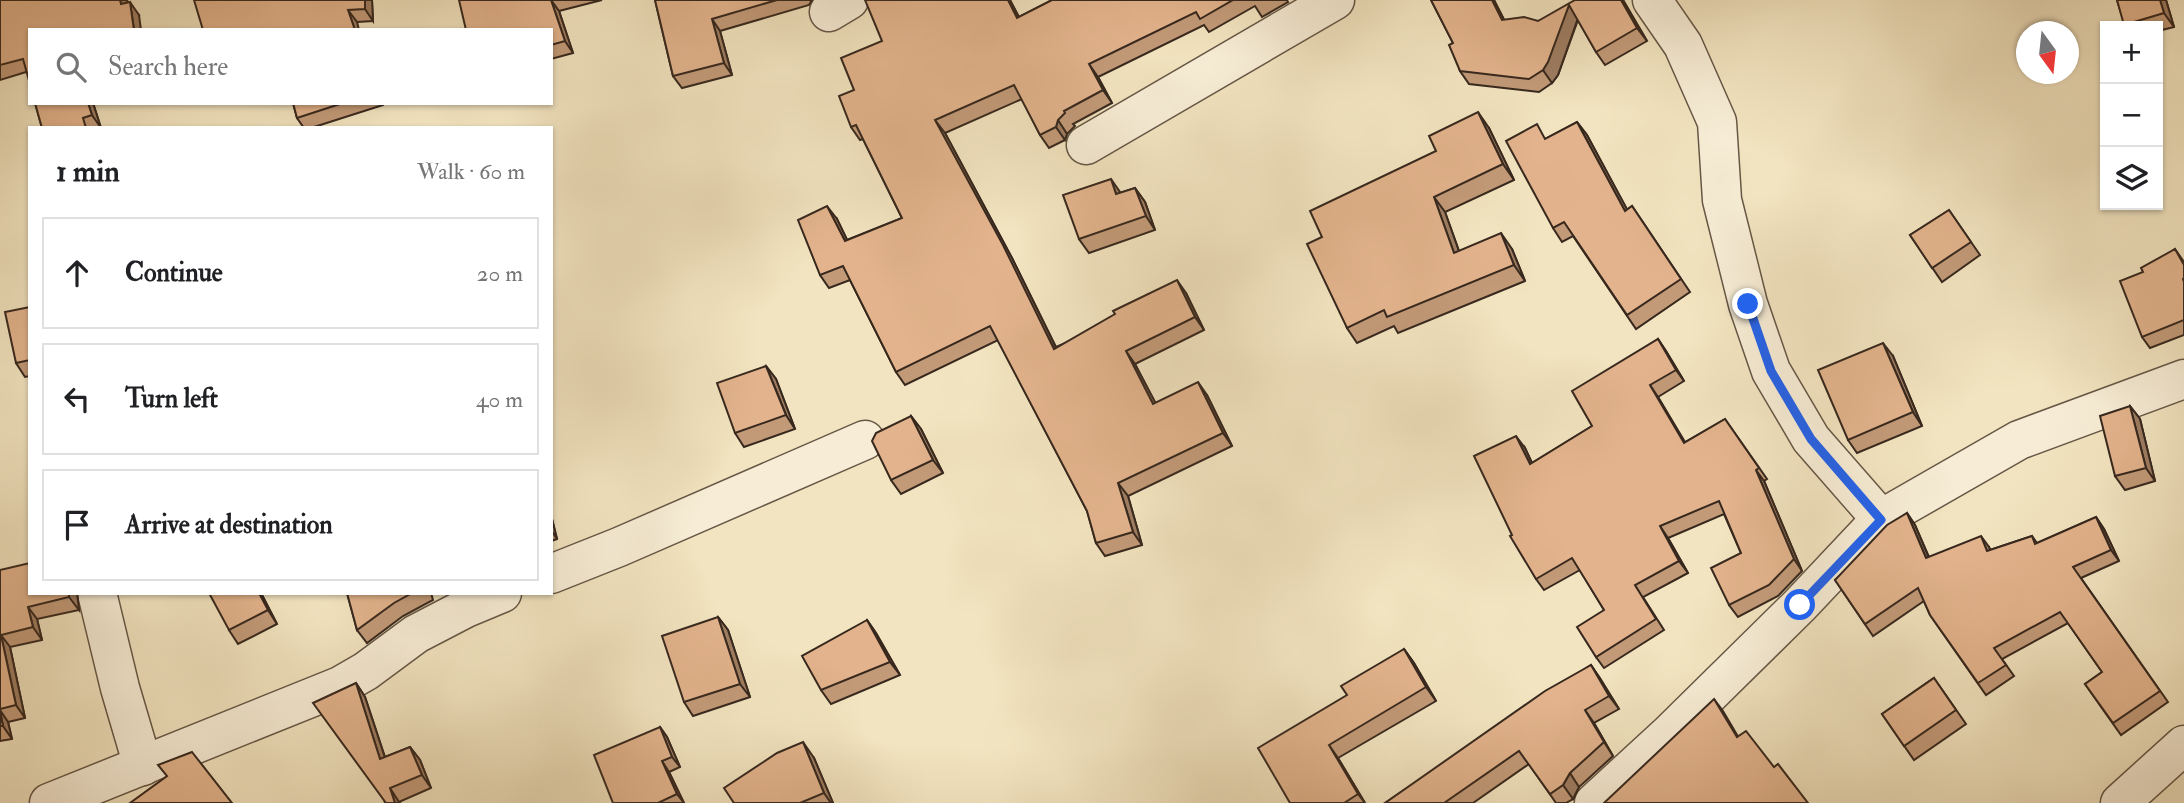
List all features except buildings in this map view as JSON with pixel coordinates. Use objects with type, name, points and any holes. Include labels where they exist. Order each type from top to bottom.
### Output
[{"type":"street","points":[[1086,145],[1335,0]]},
{"type":"street","points":[[1652,0],[1683,45],[1717,122],[1722,200],[1748,304],[1771,371],[1811,439],[1881,520]]},
{"type":"street","points":[[1594,803],[1669,734],[1800,605],[1881,520],[2019,440],[2184,379]]},
{"type":"street","points":[[553,573],[865,440]]},
{"type":"street","points":[[97,595],[120,688],[143,766]]},
{"type":"street","points":[[49,803],[340,686],[366,671],[415,634],[497,595]]},
{"type":"street","points":[[2120,803],[2184,745]]},
{"type":"route","points":[[1748,304],[1771,371],[1811,439],[1881,520],[1800,605]]}]
